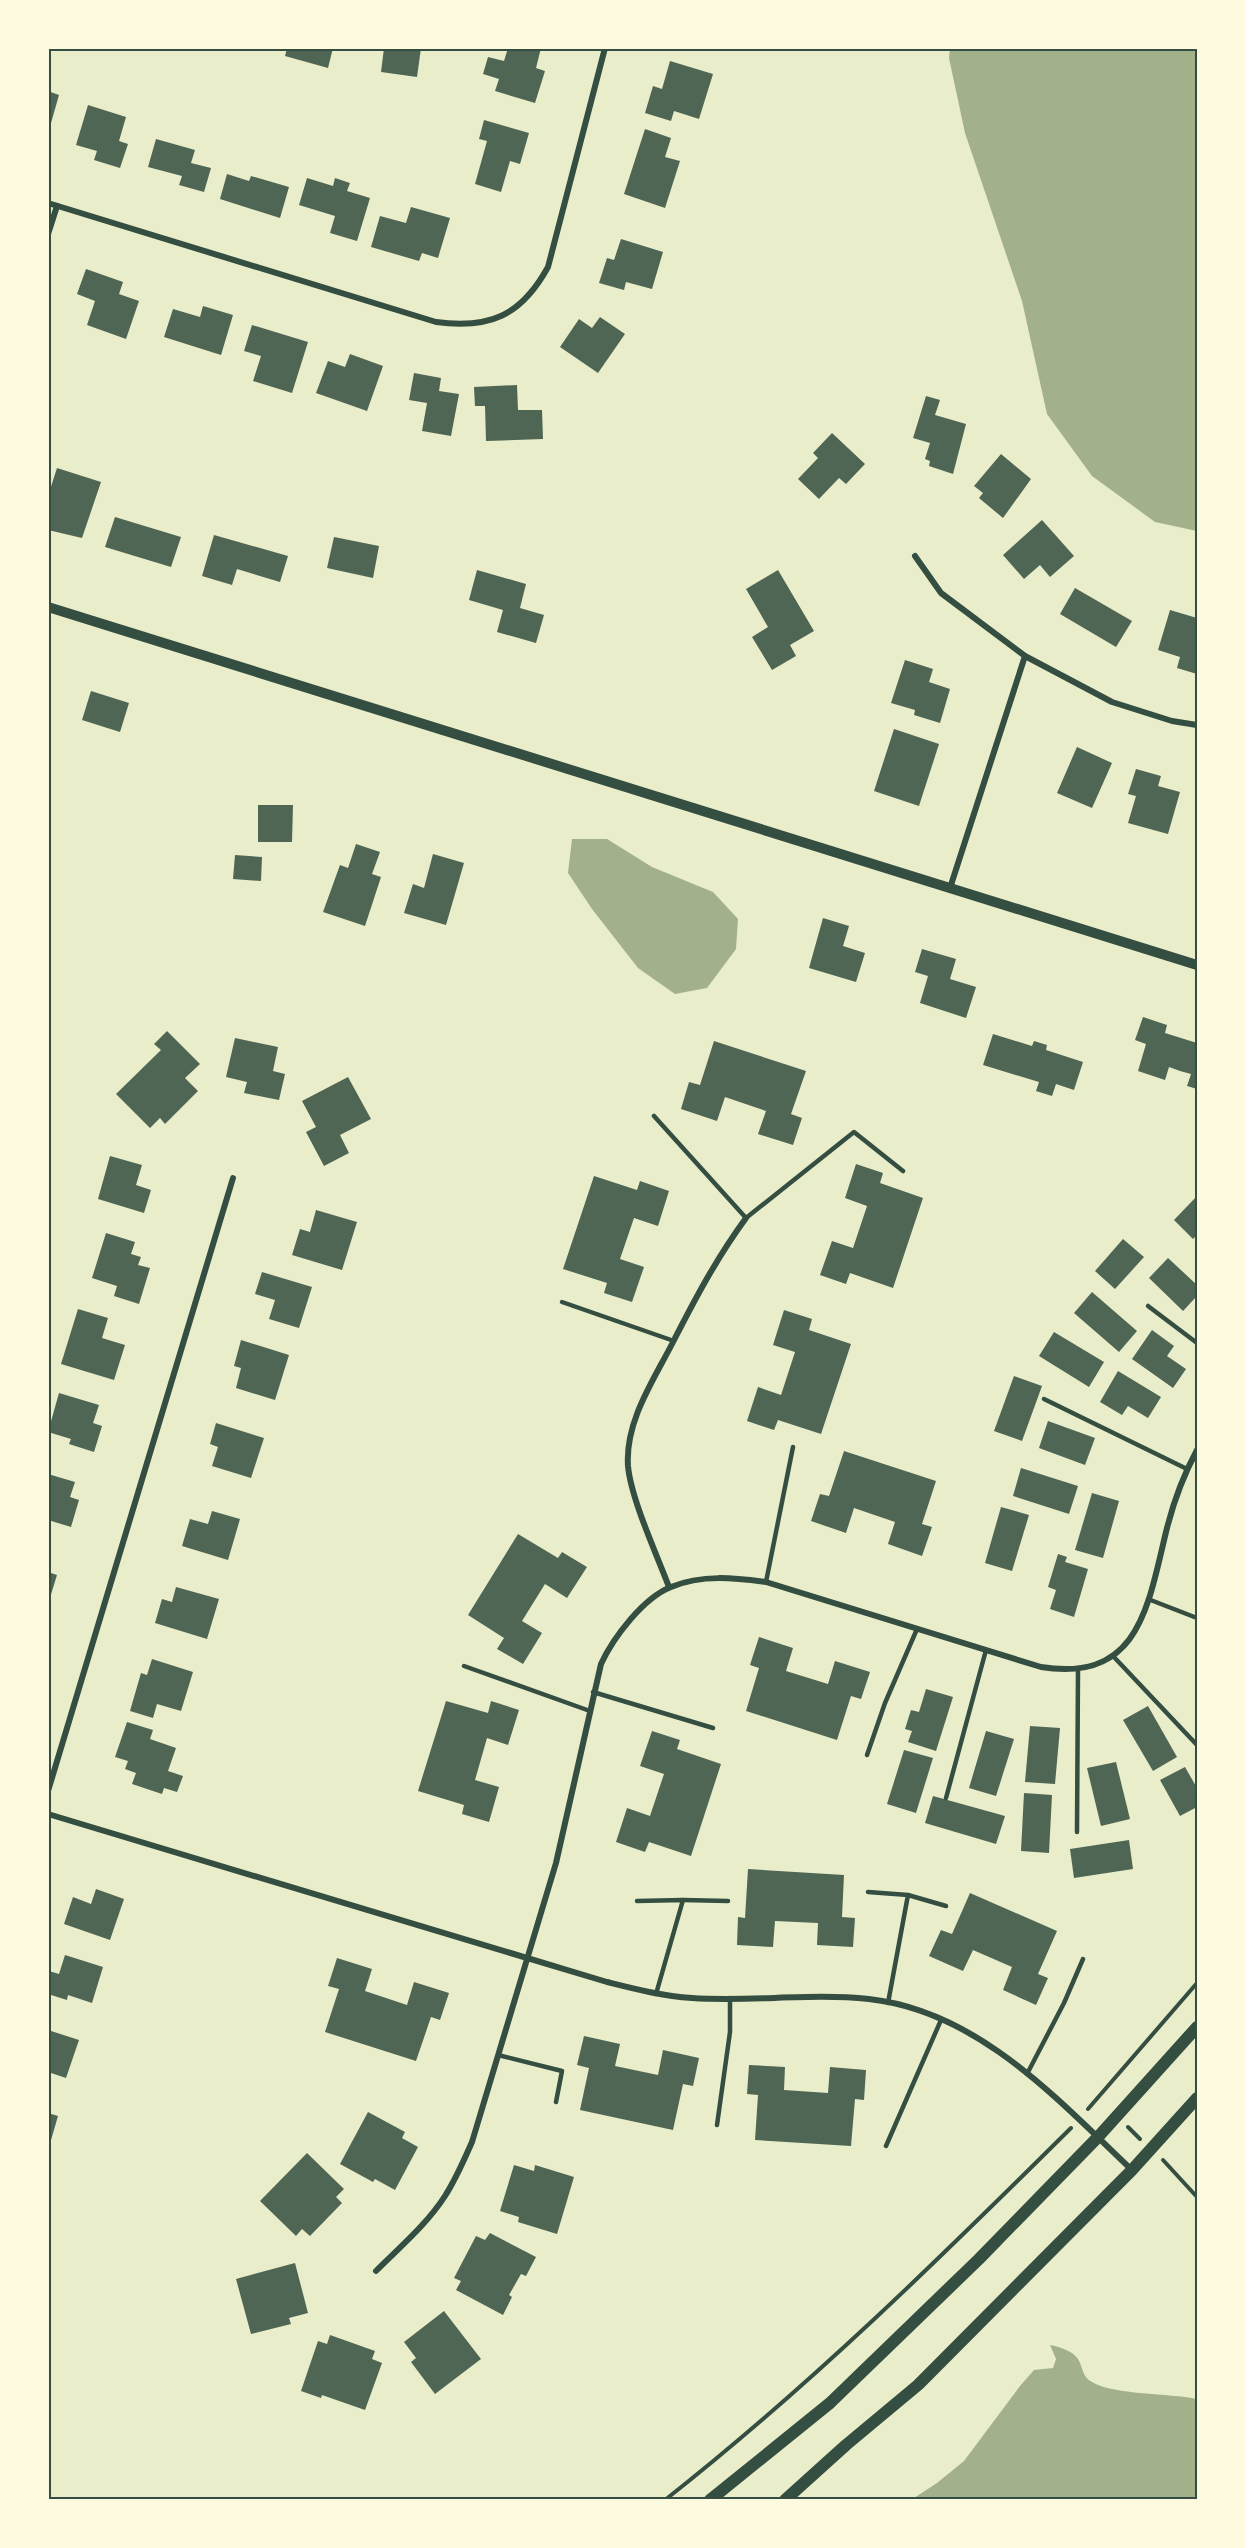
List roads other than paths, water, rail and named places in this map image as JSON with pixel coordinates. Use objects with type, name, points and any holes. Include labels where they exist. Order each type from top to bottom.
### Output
[{"type":"main road","points":[[710,2500],[830,2403],[979,2259],[1098,2137],[1197,2026]]},
{"type":"main road","points":[[785,2500],[918,2385],[1132,2170],[1197,2098]]},
{"type":"street","points":[[48,203],[436,322],[462,325],[484,324],[524,301],[538,286],[548,267],[605,48]]},
{"type":"street","points":[[48,234],[57,206]]},
{"type":"street","points":[[915,556],[941,593],[1025,656],[1112,702],[1172,721],[1197,725]]},
{"type":"street","points":[[48,607],[1197,965]]},
{"type":"street","points":[[950,888],[1025,656]]},
{"type":"street","points":[[48,1791],[233,1178]]},
{"type":"street","points":[[669,1587],[637,1500],[628,1467],[631,1431],[644,1398],[718,1257],[746,1218]]},
{"type":"street","points":[[376,2271],[422,2225],[444,2198],[459,2173],[472,2142],[556,1863],[601,1664],[611,1642],[627,1623],[669,1587],[702,1579],[733,1577],[766,1582],[1041,1667],[1078,1670],[1096,1666],[1113,1656],[1127,1643],[1137,1628],[1148,1599],[1172,1509],[1197,1450]]},
{"type":"street","points":[[48,1815],[606,1982],[656,1994],[730,1998],[871,1999],[915,2009],[995,2048],[1098,2137],[1132,2170]]},
{"type":"lane","points":[[654,1116],[746,1218],[854,1132],[903,1171]]},
{"type":"lane","points":[[562,1302],[674,1341]]},
{"type":"lane","points":[[1149,1306],[1197,1343]]},
{"type":"lane","points":[[1044,1399],[1187,1469]]},
{"type":"lane","points":[[766,1582],[793,1447]]},
{"type":"lane","points":[[1148,1599],[1197,1618]]},
{"type":"lane","points":[[867,1755],[885,1703],[917,1629]]},
{"type":"lane","points":[[946,1798],[986,1650]]},
{"type":"lane","points":[[1113,1656],[1197,1745]]},
{"type":"lane","points":[[464,1666],[590,1711]]},
{"type":"lane","points":[[1077,1832],[1078,1670]]},
{"type":"lane","points":[[593,1692],[713,1728]]},
{"type":"lane","points":[[868,1892],[908,1895],[946,1906]]},
{"type":"lane","points":[[888,2003],[908,1895]]},
{"type":"lane","points":[[656,1994],[683,1900]]},
{"type":"lane","points":[[637,1901],[728,1901]]},
{"type":"lane","points":[[1027,2074],[1064,2003],[1083,1959]]},
{"type":"lane","points":[[717,2125],[730,2032],[730,1998]]},
{"type":"lane","points":[[886,2146],[941,2020]]},
{"type":"lane","points":[[498,2055],[562,2071],[556,2102]]}]
